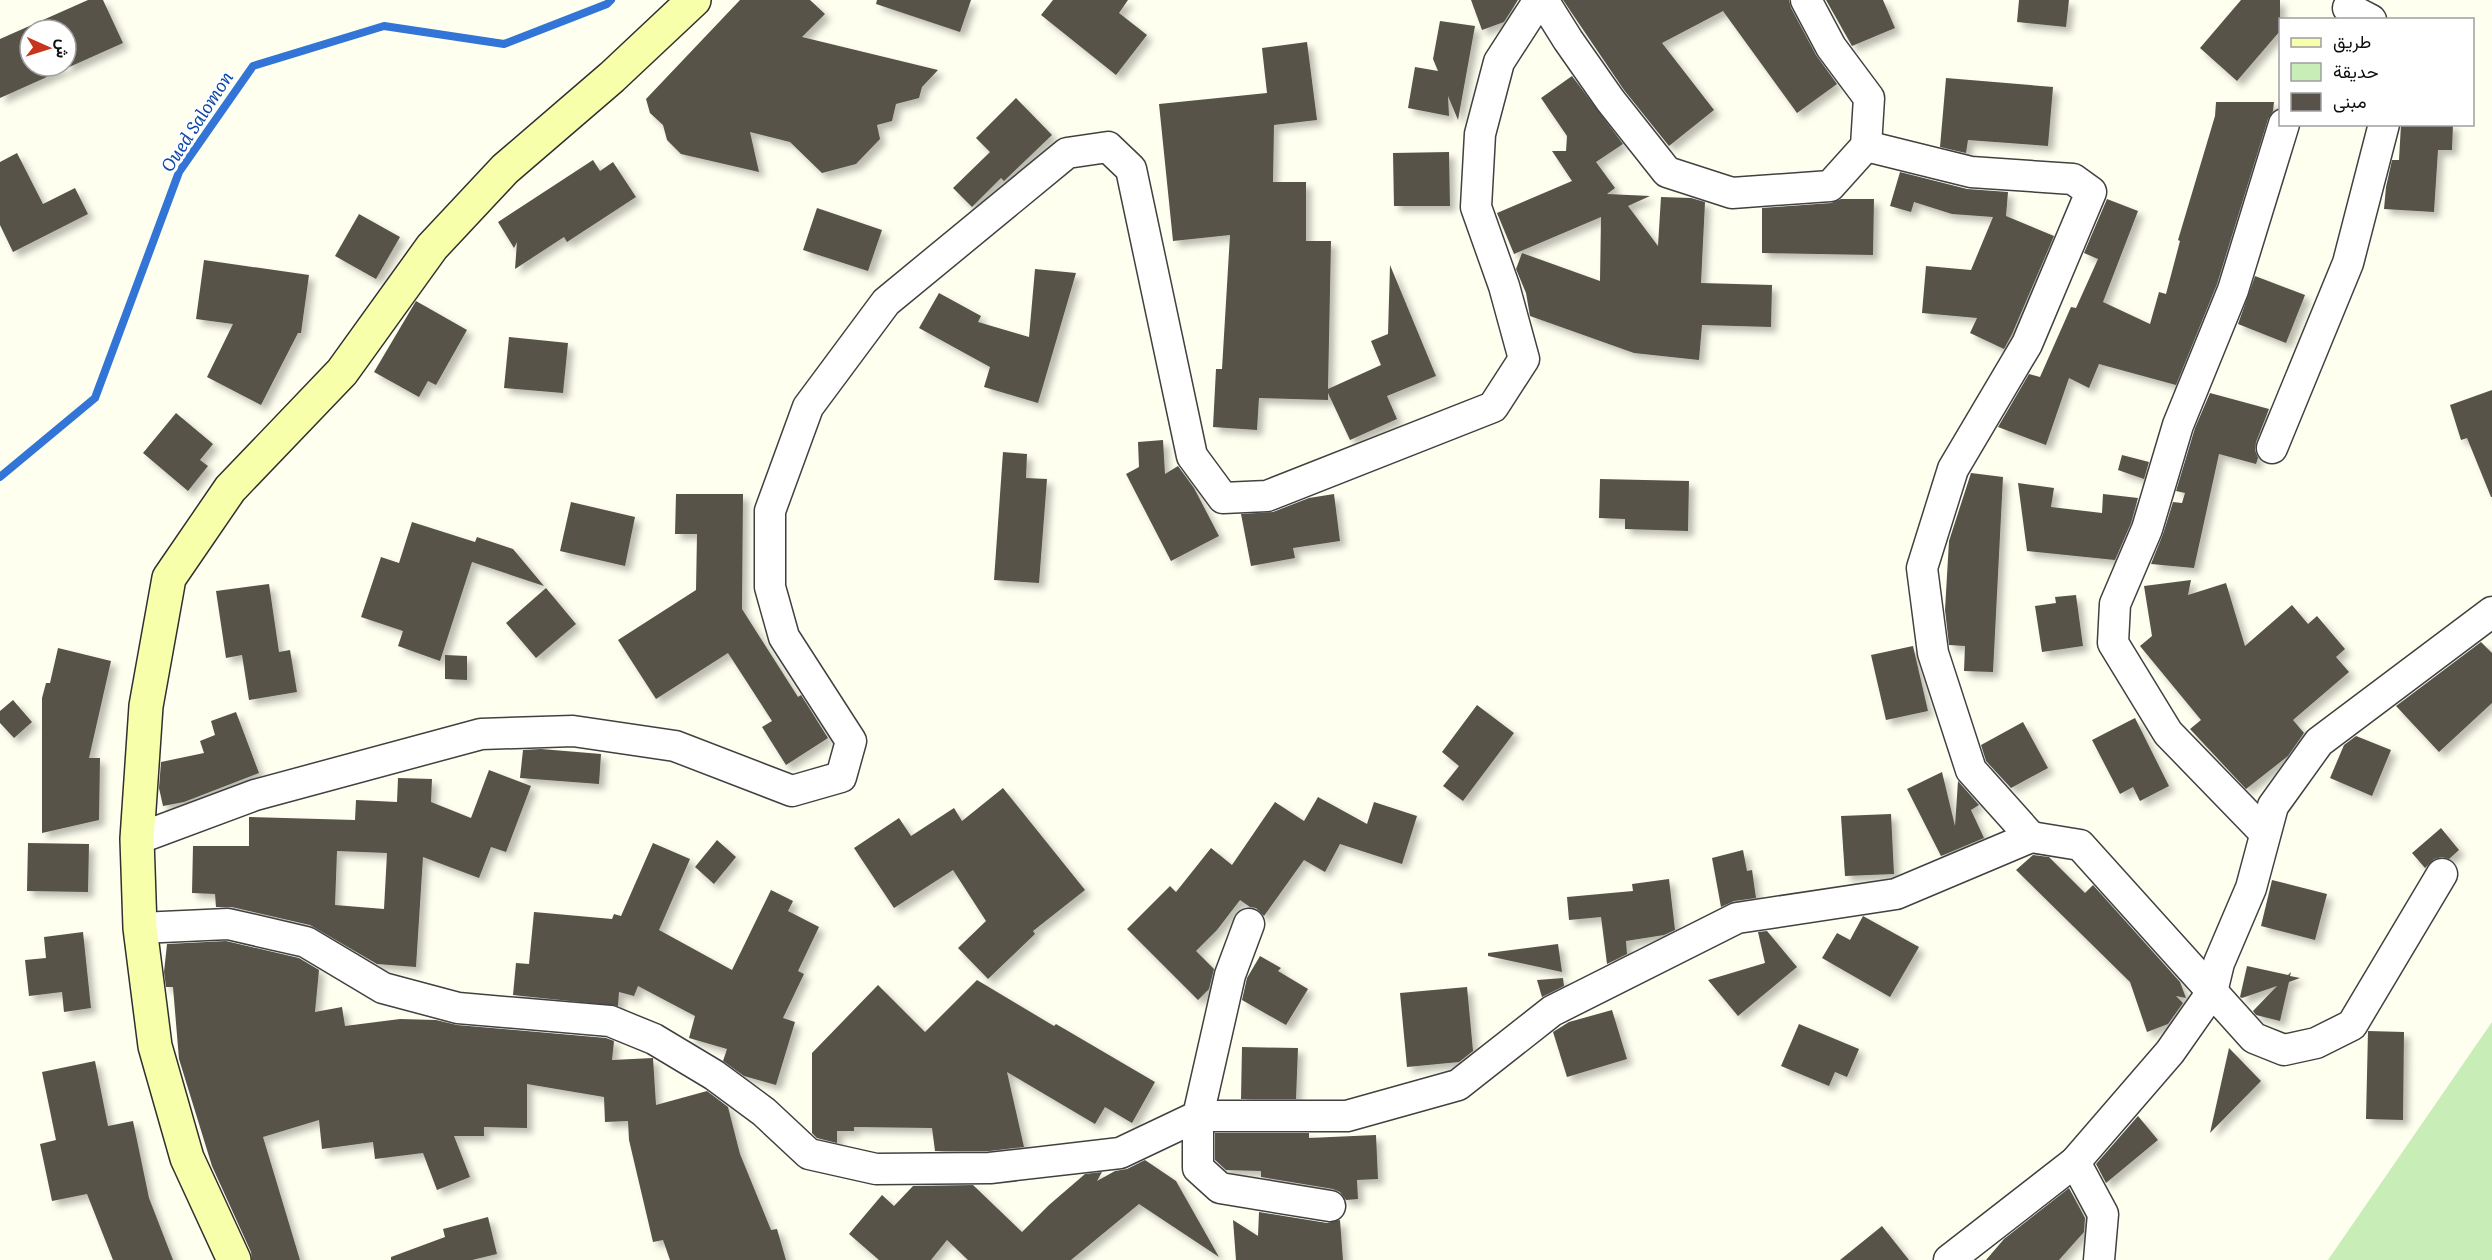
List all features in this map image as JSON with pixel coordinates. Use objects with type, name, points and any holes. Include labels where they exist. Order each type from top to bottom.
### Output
[{"type":"street","points":[[234,1260],[187,1158],[156,1046],[140,928],[137,840],[146,706],[169,578],[230,489],[342,372],[432,248],[505,169],[612,77],[694,0]]},
{"type":"street","points":[[137,840],[255,795],[481,734],[573,730],[675,747],[792,791],[841,777],[851,741],[784,637],[770,587],[770,511],[808,407],[886,302],[1067,153],[1108,147],[1131,169],[1192,456],[1223,498],[1267,496],[1493,406],[1524,359],[1504,285],[1476,207],[1479,134],[1499,63],[1541,0],[1604,92],[1667,172],[1732,193],[1830,186],[1866,146],[1869,98],[1831,47],[1806,0]]},
{"type":"street","points":[[2265,833],[2168,733],[2113,643],[2115,604],[2147,529],[2178,425],[2233,290],[2283,126]]},
{"type":"street","points":[[2272,448],[2348,263],[2383,126]]},
{"type":"street","points":[[1866,146],[1971,172],[2073,179],[2091,192],[2027,344],[1953,469],[1922,568],[1933,653],[1971,770],[2031,837]]},
{"type":"street","points":[[1949,1260],[2075,1162],[2170,1052],[2212,992],[2219,963],[2251,888],[2273,806],[2319,742],[2492,612]]},
{"type":"street","points":[[140,928],[228,924],[306,942],[383,988],[458,1008],[610,1021],[654,1039],[714,1075],[764,1112],[809,1154],[876,1168],[990,1168],[1120,1153],[1198,1116],[1347,1116],[1458,1085],[1552,1011],[1737,918],[1896,894],[2031,837],[2080,845],[2254,1038],[2284,1050],[2316,1043],[2352,1025],[2442,874]]},
{"type":"street","points":[[1249,924],[1230,975],[1198,1116],[1198,1168],[1220,1188],[1330,1206]]},
{"type":"street","points":[[2075,1162],[2103,1214],[2099,1260]]},
{"type":"green space","points":[[2492,1022],[2492,1260],[2328,1260]]},
{"type":"building","points":[[88,0],[103,0],[123,43],[78,63],[78,18],[47,18]]},
{"type":"building","points":[[740,0],[810,0],[825,14],[802,37],[938,70],[922,87],[919,98],[896,104],[892,121],[877,125],[880,139],[856,164],[822,173],[790,142],[750,132],[759,172],[681,154],[667,140],[663,125],[650,113],[646,99]]},
{"type":"building","points":[[877,0],[971,0],[960,32],[876,4]]},
{"type":"building","points":[[1053,0],[1128,0],[1119,13],[1147,35],[1116,75],[1041,15]]},
{"type":"building","points":[[1471,0],[1518,0],[1504,22],[1482,30]]},
{"type":"building","points":[[1563,0],[1789,0],[1816,55],[1837,84],[1797,113],[1723,11],[1662,43],[1714,110],[1669,146],[1624,90]]},
{"type":"building","points":[[1826,0],[1883,0],[1895,28],[1852,46]]},
{"type":"building","points":[[2019,0],[2069,0],[2066,27],[2017,22]]},
{"type":"building","points":[[2241,0],[2280,0],[2279,32],[2237,81],[2200,48]]},
{"type":"building","points":[[1440,21],[1475,26],[1458,120],[1448,96],[1449,116],[1408,108],[1415,67],[1438,71],[1433,59]]},
{"type":"building","points":[[18,31],[18,78],[45,78],[0,98],[0,39]]},
{"type":"building","points":[[1307,42],[1317,120],[1274,125],[1273,182],[1306,182],[1306,241],[1331,241],[1328,389],[1381,365],[1371,341],[1388,334],[1390,265],[1436,376],[1387,396],[1397,419],[1350,440],[1328,393],[1328,400],[1259,398],[1257,430],[1213,427],[1216,369],[1222,369],[1230,235],[1173,241],[1159,104],[1267,93],[1262,48]]},
{"type":"building","points":[[1572,76],[1623,144],[1596,162],[1615,188],[1607,194],[1650,196],[1628,206],[1658,246],[1661,197],[1691,198],[1705,202],[1701,283],[1772,285],[1771,327],[1702,325],[1699,360],[1634,353],[1530,316],[1526,293],[1516,269],[1522,253],[1600,281],[1601,217],[1514,254],[1497,213],[1572,181],[1552,151],[1566,151],[1567,136],[1541,98]]},
{"type":"building","points":[[1946,78],[2053,87],[2048,146],[1968,140],[1966,153],[1940,147]]},
{"type":"building","points":[[1016,98],[1052,135],[1004,181],[1001,178],[972,207],[953,188],[990,152],[976,138]]},
{"type":"building","points":[[2216,102],[2274,102],[2217,284],[2176,385],[2099,364],[2089,388],[2069,378],[2046,445],[1998,427],[2029,374],[2040,377],[2071,307],[2076,308],[2098,259],[2084,253],[2107,199],[2138,211],[2103,302],[2150,324],[2159,292],[2166,294],[2180,241],[2178,240],[2215,116]]},
{"type":"building","points":[[2401,126],[2453,126],[2452,150],[2438,150],[2434,212],[2384,209],[2392,160],[2399,160]]},
{"type":"building","points":[[1449,152],[1450,206],[1394,206],[1393,153]]},
{"type":"building","points":[[17,153],[43,204],[75,188],[88,214],[13,252],[0,225],[0,162]]},
{"type":"building","points":[[593,160],[600,171],[613,162],[636,197],[567,242],[564,237],[515,269],[517,242],[514,248],[498,222]]},
{"type":"building","points":[[1900,172],[1967,189],[2008,192],[2006,216],[2054,236],[2004,349],[1970,333],[1977,318],[1922,313],[1926,266],[1971,270],[1993,217],[1952,214],[1914,202],[1911,212],[1890,206]]},
{"type":"building","points":[[1841,199],[1874,199],[1873,255],[1762,253],[1762,208],[1831,203]]},
{"type":"building","points":[[817,208],[882,230],[868,271],[803,250]]},
{"type":"building","points":[[359,214],[400,237],[376,279],[335,256]]},
{"type":"building","points":[[204,260],[309,275],[301,333],[298,333],[261,405],[207,377],[233,324],[196,319]]},
{"type":"building","points":[[1035,269],[1076,273],[1038,403],[984,387],[990,367],[919,328],[939,293],[981,316],[978,322],[1029,337]]},
{"type":"building","points":[[2255,276],[2305,295],[2286,343],[2238,324]]},
{"type":"building","points":[[416,301],[467,330],[436,385],[428,381],[419,397],[374,372]]},
{"type":"building","points":[[509,337],[568,343],[563,393],[504,388]]},
{"type":"building","points":[[2492,390],[2491,497],[2467,438],[2461,440],[2450,405]]},
{"type":"building","points":[[2210,393],[2269,409],[2256,442],[2255,450],[2258,458],[2256,464],[2219,454],[2194,568],[2151,564],[2173,502],[2182,503],[2185,493],[2176,491],[2195,428]]},
{"type":"building","points":[[176,413],[213,444],[200,460],[208,466],[188,491],[143,453]]},
{"type":"building","points":[[1163,440],[1165,474],[1178,466],[1194,488],[1219,536],[1171,561],[1126,474],[1139,467],[1138,442]]},
{"type":"building","points":[[1003,452],[1027,454],[1026,478],[1047,479],[1039,583],[994,580]]},
{"type":"building","points":[[2122,455],[2149,462],[2144,479],[2118,470]]},
{"type":"building","points":[[1971,473],[2003,477],[1993,672],[1964,671],[1965,646],[1949,645],[1945,610],[1949,541]]},
{"type":"building","points":[[1600,479],[1689,481],[1688,531],[1625,529],[1625,519],[1599,518]]},
{"type":"building","points":[[2018,483],[2054,488],[2051,507],[2102,513],[2103,494],[2138,498],[2131,523],[2115,560],[2027,551]]},
{"type":"building","points":[[676,494],[743,494],[742,609],[798,697],[801,695],[828,738],[786,765],[762,727],[772,721],[728,653],[656,699],[618,640],[696,590],[697,534],[675,534]]},
{"type":"building","points":[[1334,494],[1340,541],[1293,548],[1295,558],[1251,566],[1241,514],[1273,512],[1309,498]]},
{"type":"building","points":[[571,502],[635,517],[625,566],[560,551]]},
{"type":"building","points":[[412,522],[475,542],[477,537],[513,549],[544,586],[472,562],[440,661],[398,646],[403,631],[361,617],[381,557],[399,563]]},
{"type":"building","points":[[2191,580],[2188,595],[2226,583],[2245,646],[2292,605],[2308,624],[2317,616],[2345,649],[2336,657],[2349,672],[2293,720],[2304,733],[2288,756],[2246,789],[2190,729],[2201,720],[2140,646],[2152,636],[2144,586]]},
{"type":"building","points":[[269,584],[279,652],[290,650],[297,692],[249,700],[242,655],[226,658],[216,591]]},
{"type":"building","points":[[546,588],[576,624],[536,658],[506,623]]},
{"type":"building","points":[[2076,595],[2083,646],[2042,652],[2035,606],[2056,603],[2055,597]]},
{"type":"building","points":[[2481,642],[2492,653],[2492,703],[2439,752],[2396,706]]},
{"type":"building","points":[[1913,646],[1928,711],[1886,720],[1871,655]]},
{"type":"building","points":[[58,648],[111,661],[89,758],[100,758],[99,820],[42,833],[42,698],[46,683],[50,683]]},
{"type":"building","points":[[445,655],[467,656],[467,680],[445,679]]},
{"type":"building","points":[[13,700],[32,722],[14,738],[0,723],[0,711]]},
{"type":"building","points":[[1477,705],[1514,733],[1463,801],[1443,786],[1459,766],[1442,752]]},
{"type":"building","points":[[236,712],[259,773],[184,802],[163,806],[159,788],[161,762],[204,753],[200,741],[215,735],[211,721]]},
{"type":"building","points":[[2135,718],[2169,786],[2140,801],[2133,787],[2120,794],[2092,740]]},
{"type":"building","points":[[2023,722],[2048,768],[2011,788],[1986,761],[1981,745]]},
{"type":"building","points":[[2356,736],[2391,750],[2372,796],[2330,778],[2344,745]]},
{"type":"building","points":[[541,749],[601,754],[599,784],[520,778],[523,750]]},
{"type":"building","points":[[489,770],[531,786],[506,852],[491,847],[479,878],[423,857],[416,967],[377,964],[310,925],[232,907],[216,907],[215,894],[192,893],[193,846],[249,846],[249,817],[355,820],[356,800],[397,802],[398,778],[432,779],[431,802],[471,818]],"holes":[[[337,851],[387,853],[384,909],[335,905]]]},
{"type":"building","points":[[1942,772],[1955,826],[1958,781],[1979,805],[1971,810],[1984,838],[1941,856],[1907,789]]},
{"type":"building","points":[[1003,788],[1085,890],[1033,931],[1035,934],[988,979],[958,948],[986,921],[953,870],[894,908],[854,848],[899,818],[911,836],[954,808],[962,821]]},
{"type":"building","points":[[1318,797],[1367,824],[1374,802],[1417,816],[1402,864],[1340,844],[1325,872],[1304,860],[1264,916],[1256,908],[1240,900],[1217,930],[1196,951],[1214,969],[1209,989],[1198,1000],[1127,929],[1170,886],[1176,892],[1211,848],[1232,865],[1275,802],[1304,821]]},
{"type":"building","points":[[1891,814],[1894,874],[1845,876],[1841,816]]},
{"type":"building","points":[[2441,828],[2459,850],[2449,859],[2442,857],[2434,859],[2425,868],[2412,853]]},
{"type":"building","points":[[717,840],[736,857],[714,884],[695,867]]},
{"type":"building","points":[[28,843],[89,844],[88,892],[27,891]]},
{"type":"building","points":[[653,843],[690,859],[659,930],[732,970],[771,890],[793,901],[788,911],[819,927],[798,971],[804,974],[783,1018],[795,1022],[776,1085],[744,1076],[723,1061],[727,1049],[689,1038],[695,1016],[638,986],[634,996],[619,992],[618,1006],[513,995],[516,963],[529,964],[534,912],[612,919],[614,914],[621,916]]},
{"type":"building","points":[[1743,850],[1747,871],[1752,870],[1756,898],[1734,901],[1721,907],[1712,858]]},
{"type":"building","points":[[2033,855],[2049,857],[2085,893],[2093,885],[2180,982],[2186,998],[2176,996],[2183,1003],[2168,1024],[2147,1032],[2130,982],[2016,870]]},
{"type":"building","points":[[1669,879],[1675,930],[1664,935],[1626,941],[1627,954],[1607,964],[1601,917],[1569,920],[1567,897],[1633,891],[1632,884]]},
{"type":"building","points":[[2272,880],[2327,894],[2315,940],[2261,926]]},
{"type":"building","points":[[1863,916],[1919,947],[1890,997],[1822,958],[1837,933],[1850,940]]},
{"type":"building","points":[[1767,931],[1797,967],[1738,1016],[1708,980],[1765,963],[1758,932]]},
{"type":"building","points":[[83,932],[91,1008],[64,1012],[62,992],[29,996],[25,960],[46,958],[44,937]]},
{"type":"building","points":[[226,941],[299,958],[319,970],[315,1012],[342,1007],[345,1026],[400,1019],[436,1020],[457,1025],[606,1038],[614,1041],[612,1060],[653,1058],[656,1105],[707,1091],[728,1107],[740,1154],[771,1230],[777,1229],[786,1260],[670,1260],[663,1240],[653,1242],[629,1140],[628,1121],[605,1122],[604,1097],[527,1084],[527,1128],[484,1127],[484,1136],[454,1136],[470,1177],[437,1190],[423,1153],[375,1159],[373,1142],[322,1149],[319,1120],[263,1137],[300,1260],[252,1260],[251,1252],[212,1166],[179,1059],[173,987],[166,987],[164,972],[167,944]]},
{"type":"building","points":[[1558,944],[1562,972],[1488,956],[1488,953]]},
{"type":"building","points":[[1260,956],[1281,968],[1278,971],[1308,989],[1286,1025],[1242,1000],[1247,978]]},
{"type":"building","points":[[2247,966],[2288,975],[2291,972],[2290,976],[2300,978],[2289,982],[2280,1021],[2256,1015],[2253,1011],[2277,986],[2240,997]]},
{"type":"building","points":[[1563,978],[1564,986],[1542,997],[1537,980]]},
{"type":"building","points":[[977,980],[1155,1082],[1132,1123],[1105,1107],[1095,1124],[1007,1072],[1024,1147],[989,1151],[935,1151],[932,1128],[854,1127],[854,1131],[837,1131],[837,1143],[817,1138],[812,1133],[812,1053],[878,985],[925,1032]]},
{"type":"building","points":[[1467,987],[1473,1051],[1459,1062],[1407,1067],[1400,993]]},
{"type":"building","points":[[1612,1010],[1627,1059],[1567,1077],[1553,1032],[1569,1022]]},
{"type":"building","points":[[1799,1024],[1859,1049],[1847,1077],[1835,1072],[1829,1086],[1781,1066]]},
{"type":"building","points":[[2368,1031],[2404,1032],[2403,1120],[2366,1119]]},
{"type":"building","points":[[1242,1047],[1298,1048],[1296,1099],[1241,1099]]},
{"type":"building","points":[[2229,1048],[2261,1081],[2210,1133]]},
{"type":"building","points":[[95,1061],[108,1126],[133,1121],[149,1198],[173,1260],[113,1260],[87,1194],[52,1201],[40,1144],[56,1140],[42,1072]]},
{"type":"building","points":[[2138,1116],[2158,1140],[2106,1183],[2096,1164]]},
{"type":"building","points":[[1215,1133],[1309,1133],[1309,1138],[1376,1135],[1378,1179],[1357,1180],[1358,1199],[1346,1200],[1340,1192],[1333,1189],[1261,1177],[1261,1171],[1226,1170],[1215,1160]]},
{"type":"building","points":[[1145,1160],[1176,1181],[1219,1257],[1139,1204],[1071,1260],[968,1260],[947,1240],[931,1260],[879,1260],[849,1234],[882,1195],[894,1206],[913,1186],[973,1185],[1022,1232],[1085,1174],[1102,1172],[1097,1181],[1115,1171],[1127,1169]]},
{"type":"building","points":[[2069,1188],[2085,1218],[2084,1232],[2059,1260],[1986,1260],[2004,1239]]},
{"type":"building","points":[[1259,1212],[1327,1223],[1340,1220],[1343,1260],[1236,1260],[1233,1220],[1258,1236]]},
{"type":"building","points":[[488,1217],[497,1254],[472,1260],[391,1260],[391,1257],[445,1237],[443,1229]]},
{"type":"building","points":[[1882,1226],[1909,1260],[1840,1260]]},
{"type":"waterway","name":"Oued Salomon","points":[[0,477],[95,398],[179,172],[253,66],[384,26],[504,44],[607,4],[611,0]]}]
